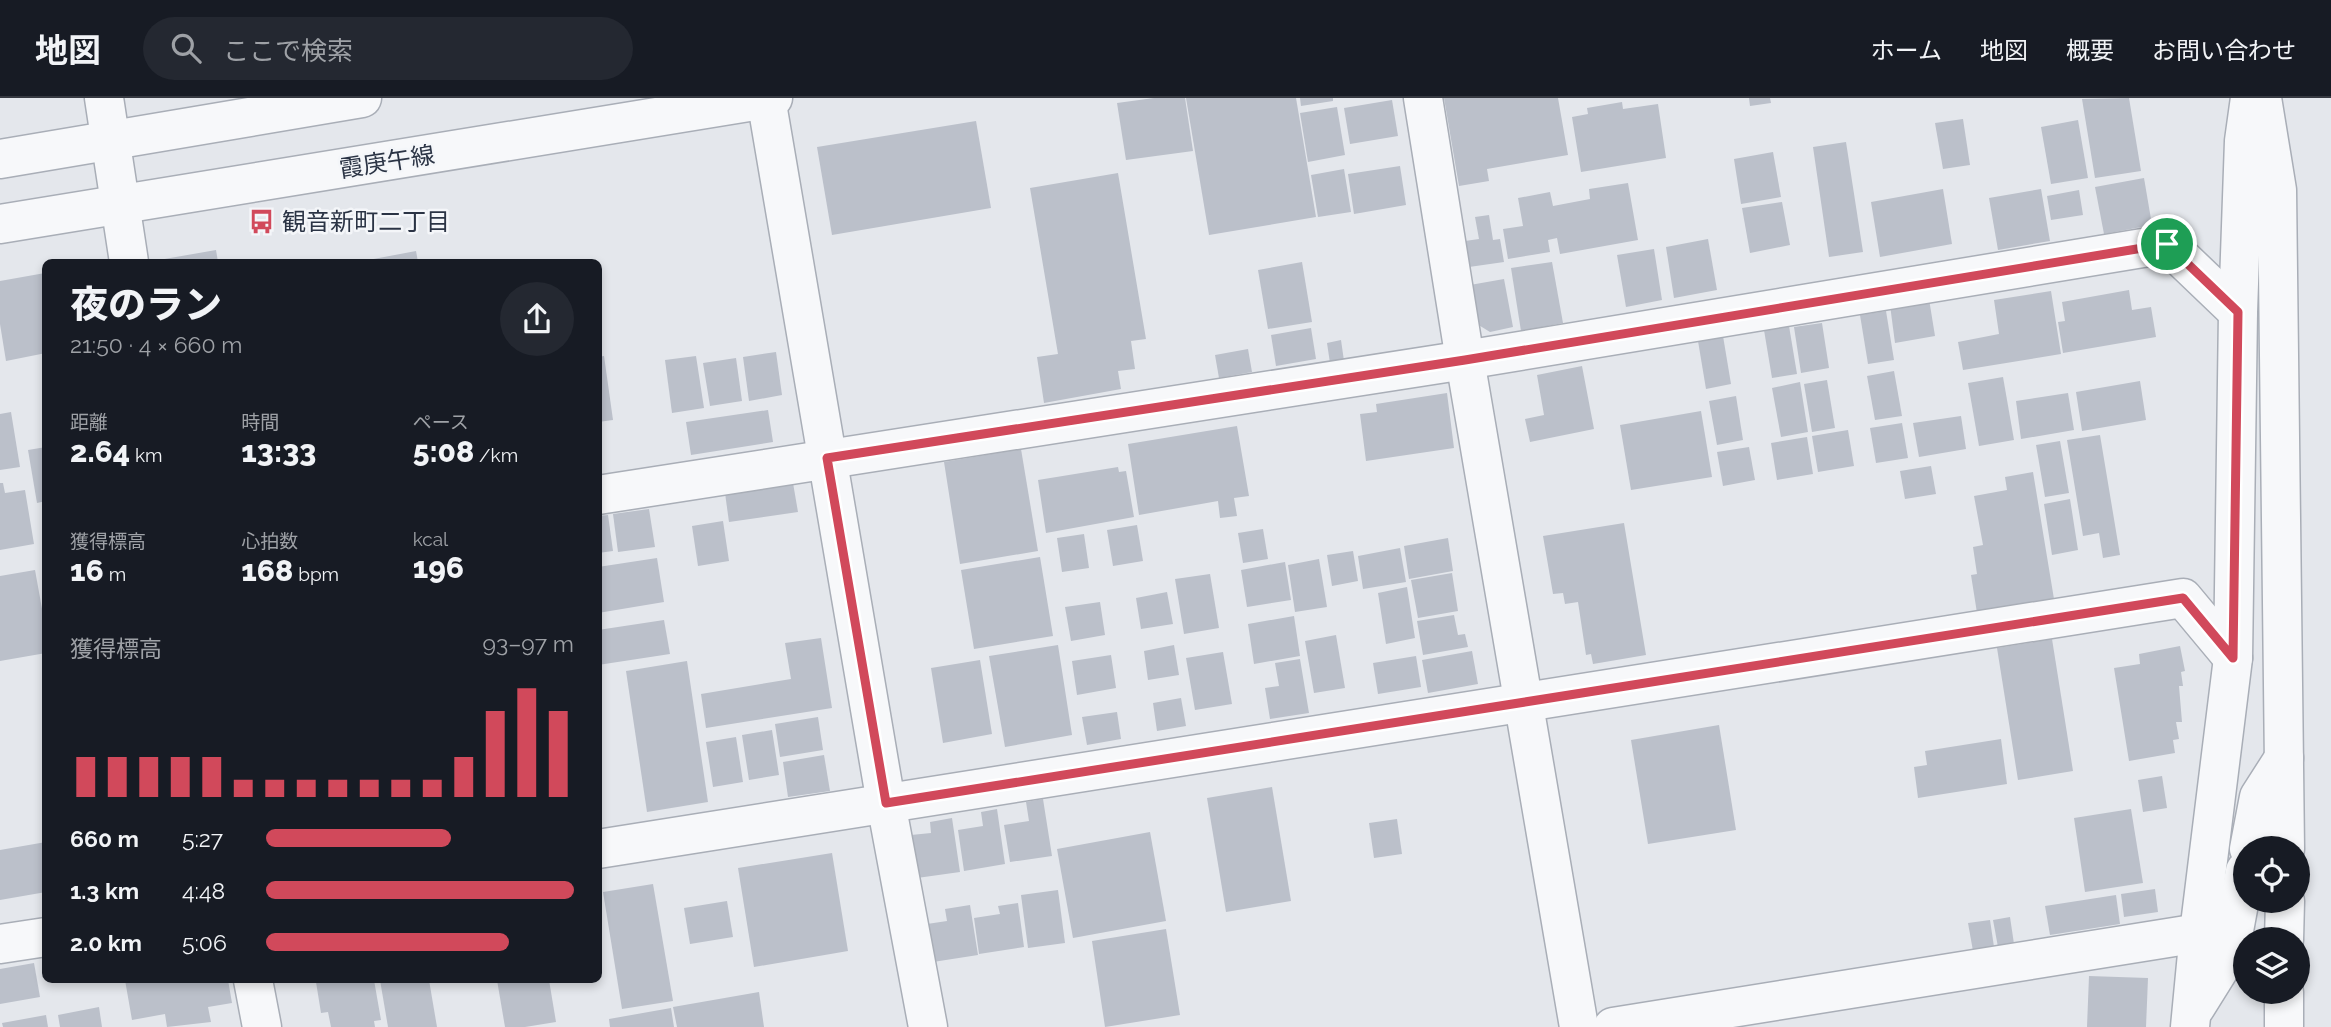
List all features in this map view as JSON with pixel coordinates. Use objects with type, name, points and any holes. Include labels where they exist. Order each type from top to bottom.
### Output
[{"type":"street","points":[[104,98],[128,259]]},
{"type":"street","points":[[0,159],[362,98]]},
{"type":"street","points":[[769,98],[886,803],[928,1027]]},
{"type":"street","name":"霞庚午線","points":[[0,224],[769,98]]},
{"type":"street","points":[[1423,98],[1522,702],[1579,1027]]},
{"type":"street","points":[[2191,1020],[2233,658],[2238,312],[2244,141],[2250,98]]},
{"type":"street","points":[[2262,98],[2277,190],[2285,836]]},
{"type":"street","points":[[602,494],[1465,360],[2167,244],[2238,312]]},
{"type":"street","points":[[602,848],[2183,598],[2233,658]]},
{"type":"street","points":[[2252,836],[2259,797],[2285,757]]},
{"type":"street","points":[[2191,1020],[2230,952],[2237,913]]},
{"type":"street","points":[[1613,1027],[2199,933]]},
{"type":"street","points":[[0,944],[42,938]]},
{"type":"street","points":[[254,983],[261,1027]]},
{"type":"street","points":[[2284,1004],[2284,1027]]},
{"type":"building","points":[[1154,98],[1185,98],[1193,151],[1126,160],[1117,103]]},
{"type":"building","points":[[1186,98],[1296,98],[1316,217],[1209,235]]},
{"type":"building","points":[[1300,98],[1333,98],[1333,101],[1301,106]]},
{"type":"building","points":[[1444,98],[1558,98],[1568,155],[1487,169],[1489,181],[1459,186]]},
{"type":"building","points":[[1749,98],[1770,98],[1771,103],[1750,106]]},
{"type":"building","points":[[2129,98],[2141,171],[2095,178],[2082,99]]},
{"type":"building","points":[[1392,100],[1398,136],[1350,144],[1344,108]]},
{"type":"building","points":[[1622,102],[1623,109],[1658,104],[1666,158],[1581,172],[1572,117],[1588,114],[1587,108]]},
{"type":"building","points":[[1337,107],[1345,155],[1308,162],[1300,113]]},
{"type":"building","points":[[1963,119],[1970,165],[1943,169],[1935,123]]},
{"type":"building","points":[[2078,120],[2088,178],[2051,184],[2041,127]]},
{"type":"building","points":[[976,121],[991,208],[832,235],[817,147]]},
{"type":"building","points":[[1846,142],[1863,252],[1829,257],[1813,147]]},
{"type":"building","points":[[1773,152],[1781,197],[1741,204],[1734,159]]},
{"type":"building","points":[[1400,166],[1406,205],[1354,214],[1348,174]]},
{"type":"building","points":[[1344,169],[1351,212],[1318,217],[1311,175]]},
{"type":"building","points":[[1118,173],[1146,339],[1131,341],[1135,369],[1118,371],[1121,389],[1044,403],[1037,357],[1058,354],[1030,188]]},
{"type":"building","points":[[2144,178],[2152,225],[2104,234],[2095,187]]},
{"type":"building","points":[[1628,183],[1638,240],[1560,254],[1557,238],[1548,240],[1550,252],[1508,259],[1503,229],[1523,226],[1518,198],[1550,192],[1553,206],[1590,199],[1589,189]]},
{"type":"building","points":[[1943,189],[1952,244],[1880,257],[1871,202]]},
{"type":"building","points":[[2041,189],[2050,241],[1998,250],[1989,198]]},
{"type":"building","points":[[2079,190],[2083,215],[2051,220],[2047,196]]},
{"type":"building","points":[[1782,202],[1790,245],[1750,253],[1742,208]]},
{"type":"building","points":[[1489,215],[1493,240],[1500,239],[1504,262],[1469,267],[1465,241],[1479,239],[1475,217]]},
{"type":"building","points":[[1708,239],[1717,290],[1674,298],[1666,247]]},
{"type":"building","points":[[1654,249],[1662,300],[1626,307],[1617,255]]},
{"type":"building","points":[[216,250],[218,259],[164,259]]},
{"type":"building","points":[[416,251],[417,259],[374,259]]},
{"type":"building","points":[[1302,262],[1312,322],[1268,329],[1258,270]]},
{"type":"building","points":[[1552,262],[1563,323],[1521,331],[1511,268]]},
{"type":"building","points":[[42,274],[42,354],[6,361],[0,324],[0,281]]},
{"type":"building","points":[[1504,279],[1513,327],[1490,332],[1477,324],[1470,285]]},
{"type":"building","points":[[2129,290],[2132,310],[2151,307],[2156,337],[2063,353],[2058,322],[2065,321],[2062,302]]},
{"type":"building","points":[[2051,291],[2061,354],[1963,370],[1958,342],[1999,334],[1994,300]]},
{"type":"building","points":[[1929,299],[1935,336],[1895,343],[1890,305]]},
{"type":"building","points":[[1886,311],[1894,360],[1868,364],[1860,315]]},
{"type":"building","points":[[1822,323],[1829,368],[1801,373],[1794,327]]},
{"type":"building","points":[[1789,326],[1797,374],[1772,378],[1764,330]]},
{"type":"building","points":[[1311,328],[1316,359],[1276,366],[1271,335]]},
{"type":"building","points":[[1723,336],[1731,384],[1706,389],[1698,341]]},
{"type":"building","points":[[1341,340],[1344,361],[1330,363],[1327,343]]},
{"type":"building","points":[[1248,349],[1252,372],[1219,378],[1215,355]]},
{"type":"building","points":[[776,352],[782,395],[749,401],[743,357]]},
{"type":"building","points":[[602,356],[613,420],[602,421]]},
{"type":"building","points":[[696,356],[704,408],[672,413],[665,360]]},
{"type":"building","points":[[736,358],[742,401],[710,406],[703,363]]},
{"type":"building","points":[[1582,366],[1594,429],[1530,442],[1525,419],[1544,415],[1537,375]]},
{"type":"building","points":[[1894,371],[1902,416],[1875,420],[1867,376]]},
{"type":"building","points":[[2003,377],[2014,440],[1979,446],[1968,383]]},
{"type":"building","points":[[1827,380],[1835,428],[1812,432],[1804,384]]},
{"type":"building","points":[[2140,381],[2146,420],[2082,431],[2076,392]]},
{"type":"building","points":[[1800,382],[1808,432],[1781,437],[1772,388]]},
{"type":"building","points":[[1447,393],[1454,448],[1366,461],[1360,414],[1377,412],[1376,404]]},
{"type":"building","points":[[2068,393],[2074,430],[2021,439],[2016,401]]},
{"type":"building","points":[[1736,396],[1743,440],[1717,445],[1709,401]]},
{"type":"building","points":[[768,410],[773,442],[691,455],[686,422]]},
{"type":"building","points":[[1701,411],[1712,477],[1631,490],[1620,425]]},
{"type":"building","points":[[11,412],[20,467],[0,470],[0,414]]},
{"type":"building","points":[[1961,416],[1966,449],[1919,457],[1913,423]]},
{"type":"building","points":[[1902,423],[1908,458],[1876,463],[1870,428]]},
{"type":"building","points":[[1237,426],[1249,496],[1234,498],[1237,516],[1220,518],[1218,501],[1139,515],[1128,444]]},
{"type":"building","points":[[1848,430],[1854,466],[1818,472],[1812,436]]},
{"type":"building","points":[[2100,435],[2120,555],[2103,558],[2099,533],[2083,536],[2067,440]]},
{"type":"building","points":[[1807,437],[1813,474],[1777,480],[1771,443]]},
{"type":"building","points":[[2060,441],[2069,493],[2045,497],[2036,445]]},
{"type":"building","points":[[1749,447],[1755,480],[1723,486],[1717,452]]},
{"type":"building","points":[[42,448],[42,502],[37,503],[28,450]]},
{"type":"building","points":[[1021,449],[1038,551],[960,564],[944,462]]},
{"type":"building","points":[[1931,466],[1936,494],[1905,499],[1900,471]]},
{"type":"building","points":[[1118,467],[1119,472],[1126,471],[1134,517],[1046,533],[1038,480]]},
{"type":"building","points":[[2033,472],[2054,599],[1977,613],[1971,575],[1977,574],[1973,547],[1983,545],[1974,496],[2007,490],[2005,477]]},
{"type":"building","points":[[0,483],[3,483],[5,493],[25,490],[34,544],[0,550]]},
{"type":"building","points":[[793,483],[798,512],[729,522],[725,493]]},
{"type":"building","points":[[2070,499],[2078,550],[2052,555],[2044,504]]},
{"type":"building","points":[[649,509],[655,547],[618,552],[613,514]]},
{"type":"building","points":[[608,515],[613,551],[602,552],[602,516]]},
{"type":"building","points":[[723,521],[729,561],[698,566],[692,526]]},
{"type":"building","points":[[1624,523],[1646,655],[1593,664],[1591,654],[1586,655],[1578,602],[1565,604],[1563,593],[1553,594],[1543,536]]},
{"type":"building","points":[[1137,525],[1143,561],[1113,566],[1107,530]]},
{"type":"building","points":[[1263,529],[1268,559],[1243,563],[1238,533]]},
{"type":"building","points":[[1084,534],[1089,568],[1062,572],[1057,538]]},
{"type":"building","points":[[1448,538],[1453,571],[1409,579],[1404,546]]},
{"type":"building","points":[[1400,548],[1406,582],[1363,589],[1358,556]]},
{"type":"building","points":[[1353,551],[1358,581],[1332,586],[1327,555]]},
{"type":"building","points":[[1040,557],[1053,636],[974,649],[961,570]]},
{"type":"building","points":[[657,558],[664,602],[602,612],[602,566]]},
{"type":"building","points":[[1319,559],[1327,607],[1295,612],[1288,565]]},
{"type":"building","points":[[1285,562],[1291,600],[1247,607],[1241,570]]},
{"type":"building","points":[[35,570],[42,609],[42,654],[0,661],[0,576]]},
{"type":"building","points":[[1452,573],[1458,611],[1418,618],[1411,580]]},
{"type":"building","points":[[1210,574],[1219,628],[1184,634],[1175,579]]},
{"type":"building","points":[[1407,587],[1415,638],[1386,644],[1378,593]]},
{"type":"building","points":[[1167,592],[1173,624],[1141,629],[1136,598]]},
{"type":"building","points":[[1100,602],[1105,635],[1071,641],[1065,607]]},
{"type":"building","points":[[1454,615],[1458,635],[1465,634],[1468,647],[1423,655],[1417,621]]},
{"type":"building","points":[[1294,616],[1300,656],[1254,664],[1248,624]]},
{"type":"building","points":[[664,620],[670,654],[602,664],[602,629]]},
{"type":"building","points":[[1336,635],[1345,688],[1314,693],[1305,641]]},
{"type":"building","points":[[821,638],[832,708],[706,728],[701,694],[791,679],[785,643]]},
{"type":"building","points":[[2052,639],[2073,771],[2018,780],[1997,648]]},
{"type":"building","points":[[1058,645],[1072,735],[1005,747],[989,656]]},
{"type":"building","points":[[1174,645],[1179,675],[1148,680],[1144,651]]},
{"type":"building","points":[[2180,646],[2185,671],[2181,672],[2183,686],[2179,686],[2182,722],[2176,722],[2179,739],[2173,740],[2175,753],[2129,761],[2114,668],[2140,664],[2139,654]]},
{"type":"building","points":[[1472,651],[1478,684],[1428,693],[1422,660]]},
{"type":"building","points":[[1223,652],[1232,704],[1195,710],[1186,658]]},
{"type":"building","points":[[1111,655],[1116,688],[1077,695],[1072,661]]},
{"type":"building","points":[[1416,656],[1421,687],[1378,694],[1373,663]]},
{"type":"building","points":[[1300,659],[1309,713],[1270,719],[1265,688],[1279,686],[1275,663]]},
{"type":"building","points":[[980,660],[992,734],[943,743],[931,668]]},
{"type":"building","points":[[687,661],[708,802],[647,812],[626,671]]},
{"type":"building","points":[[1181,698],[1186,726],[1157,731],[1153,703]]},
{"type":"building","points":[[1117,712],[1121,739],[1087,745],[1082,717]]},
{"type":"building","points":[[818,717],[823,750],[780,757],[775,724]]},
{"type":"building","points":[[1719,725],[1736,830],[1648,844],[1631,740]]},
{"type":"building","points":[[772,730],[779,775],[749,780],[742,735]]},
{"type":"building","points":[[736,737],[743,782],[713,787],[706,742]]},
{"type":"building","points":[[2001,739],[2007,784],[1918,798],[1914,767],[1927,765],[1925,751]]},
{"type":"building","points":[[824,755],[830,791],[788,797],[783,762]]},
{"type":"building","points":[[2162,776],[2167,808],[2143,812],[2138,780]]},
{"type":"building","points":[[1272,787],[1291,901],[1226,912],[1207,798]]},
{"type":"building","points":[[1043,799],[1052,856],[1010,862],[1004,825],[1029,821],[1026,802]]},
{"type":"building","points":[[997,809],[1005,864],[964,871],[958,830],[983,826],[981,812]]},
{"type":"building","points":[[2131,809],[2143,883],[2085,892],[2074,818]]},
{"type":"building","points":[[952,818],[960,872],[917,878],[911,835],[931,833],[930,822]]},
{"type":"building","points":[[1397,819],[1402,854],[1374,858],[1369,823]]},
{"type":"building","points":[[1150,832],[1166,921],[1073,938],[1057,849]]},
{"type":"building","points":[[42,843],[42,893],[0,900],[0,850]]},
{"type":"building","points":[[832,853],[848,951],[754,967],[738,868]]},
{"type":"building","points":[[653,884],[673,1001],[622,1009],[603,892]]},
{"type":"building","points":[[2155,889],[2158,912],[2124,917],[2121,894]]},
{"type":"building","points":[[1058,890],[1065,943],[1028,948],[1021,895]]},
{"type":"building","points":[[2116,895],[2120,924],[2050,935],[2045,906]]},
{"type":"building","points":[[727,901],[733,937],[690,944],[684,908]]},
{"type":"building","points":[[1018,903],[1024,947],[979,954],[974,918],[1000,914],[998,906]]},
{"type":"building","points":[[970,905],[978,955],[933,962],[927,924],[947,921],[945,909]]},
{"type":"building","points":[[2010,917],[2014,944],[1998,947],[1993,920]]},
{"type":"building","points":[[1990,920],[1994,947],[1973,951],[1968,923]]},
{"type":"building","points":[[1166,929],[1180,1015],[1105,1027],[1092,941]]},
{"type":"building","points":[[34,963],[40,997],[0,1004],[0,969]]},
{"type":"building","points":[[2089,976],[2148,978],[2146,1027],[2087,1027]]},
{"type":"building","points":[[126,983],[229,983],[232,1003],[208,1007],[211,1022],[167,1027],[165,1014],[132,1020]]},
{"type":"building","points":[[316,983],[375,983],[381,1020],[374,1021],[375,1027],[331,1027],[328,1012],[321,1013]]},
{"type":"building","points":[[381,983],[430,983],[437,1027],[388,1027]]},
{"type":"building","points":[[498,983],[550,983],[556,1022],[505,1027]]},
{"type":"building","points":[[759,992],[764,1027],[677,1027],[673,1007]]},
{"type":"building","points":[[99,1007],[102,1027],[60,1027],[58,1015]]},
{"type":"building","points":[[671,1008],[674,1027],[610,1027],[609,1019]]},
{"type":"building","points":[[46,1015],[48,1027],[3,1027],[2,1023]]},
{"type":"place","name":"観音新町二丁目","points":[[262,222]]},
{"type":"route","points":[[2167,244],[2238,312],[2233,658],[2183,598],[886,803],[827,458],[1465,360],[2167,244]]}]
